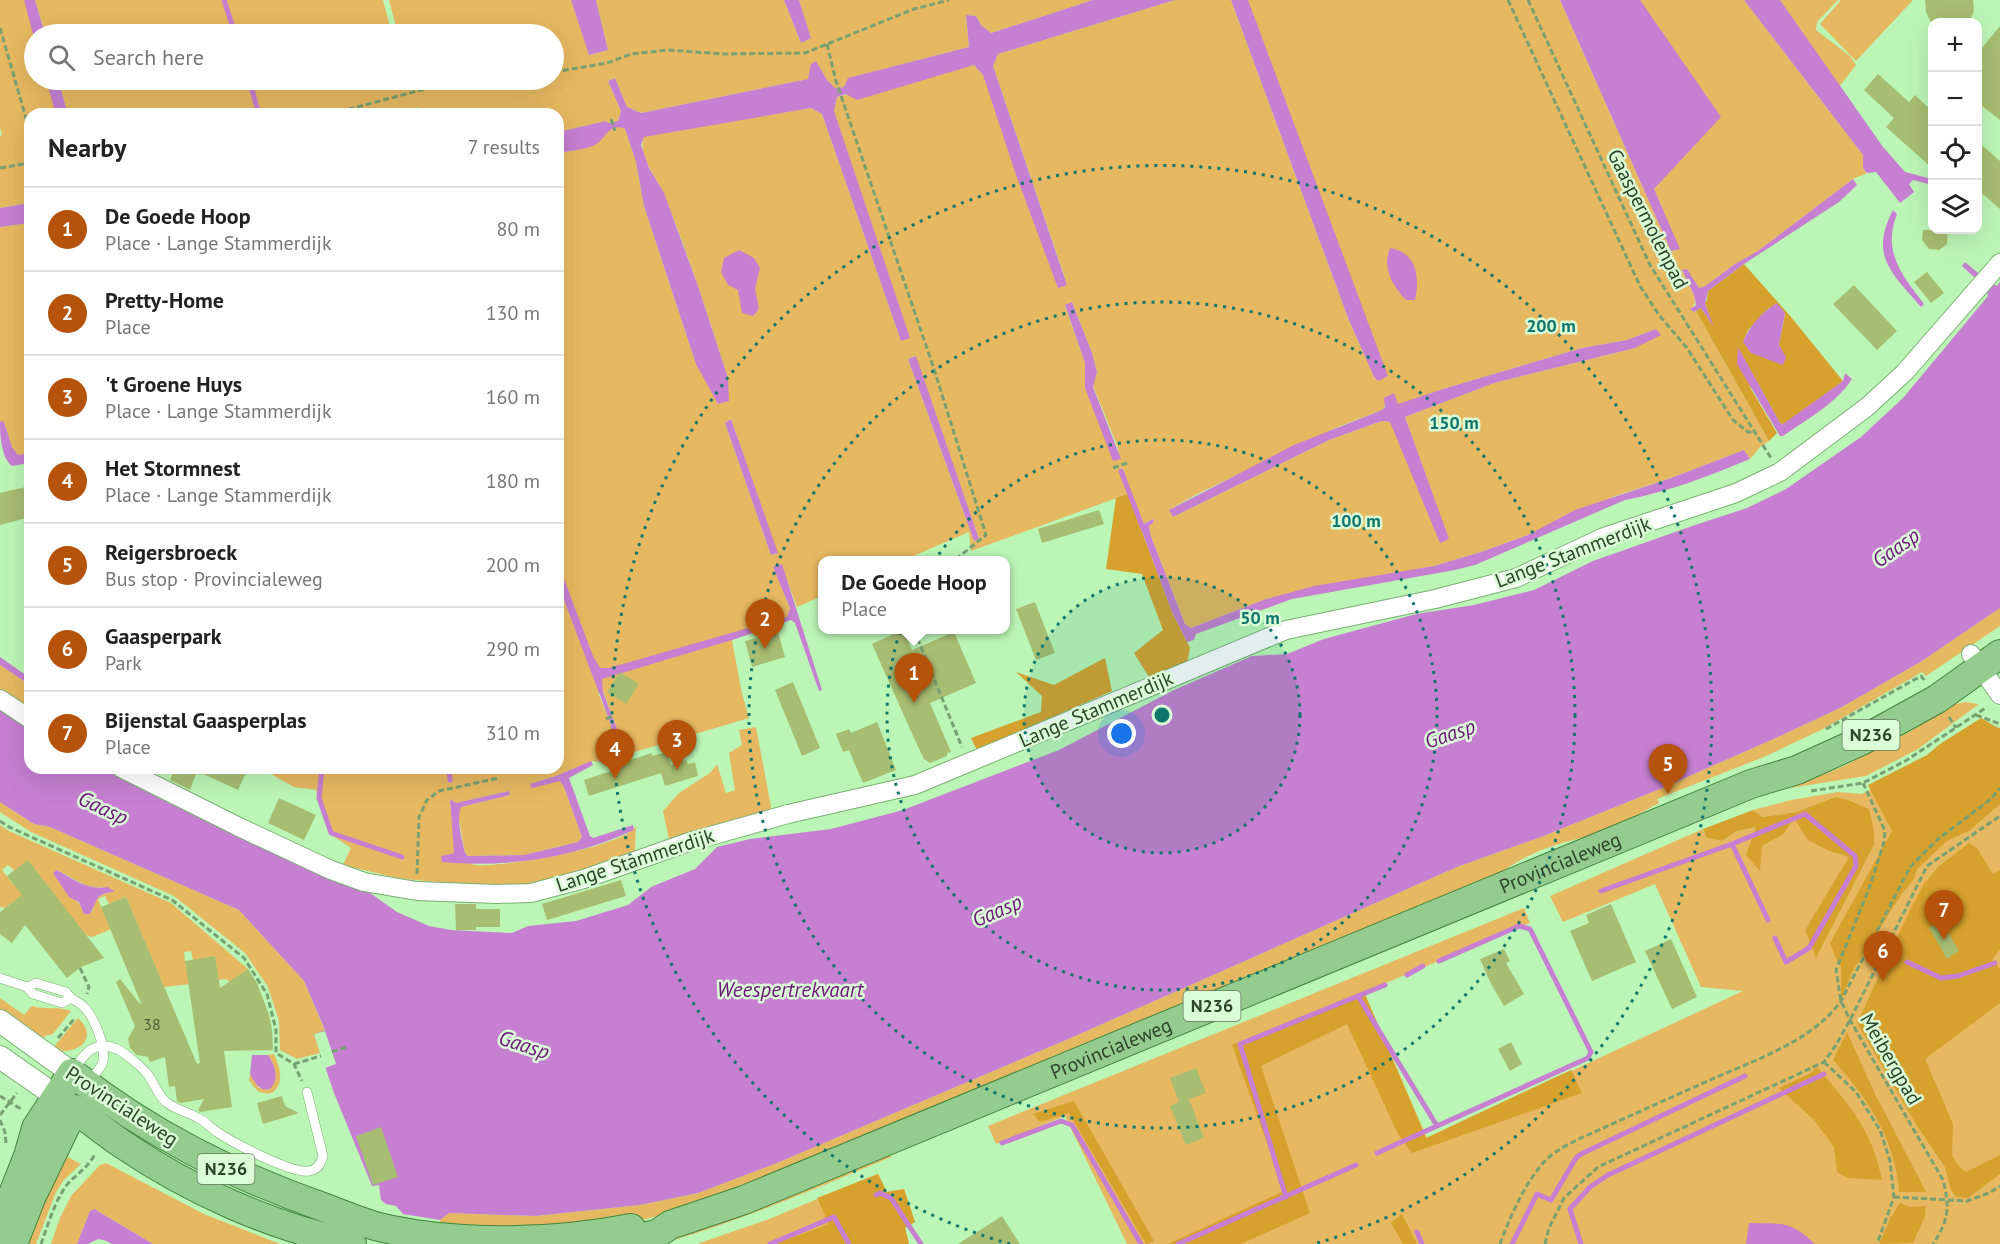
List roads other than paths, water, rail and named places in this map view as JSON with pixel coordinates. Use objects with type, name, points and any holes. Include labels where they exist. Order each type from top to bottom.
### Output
[{"type":"main road","name":"Provincialeweg","points":[[611,1244],[657,1234],[670,1225],[744,1200],[1751,784],[1797,771],[1861,741],[1937,699],[1984,659],[2000,634]]},
{"type":"main road","name":"Provincialeweg","points":[[72,1091],[147,1125],[233,1172],[379,1227],[449,1239],[534,1242],[587,1237],[656,1224],[670,1225]]},
{"type":"main road","name":"Provincialeweg","points":[[72,1091],[123,1144],[177,1177],[250,1212],[352,1244]]},
{"type":"main road","points":[[0,1227],[28,1156],[36,1128],[72,1091]]},
{"type":"main road","points":[[13,1244],[72,1091]]},
{"type":"street","name":"Lange Stammerdijk","points":[[134,774],[331,870],[364,882],[417,891],[497,894],[531,892],[584,879],[688,842],[788,814],[915,784],[1286,630],[1435,599],[1516,578],[1604,537],[1736,494],[1780,472],[1867,407],[1897,379],[1995,269]]},
{"type":"street","points":[[1984,659],[2000,694]]},
{"type":"street","points":[[0,699],[24,715]]},
{"type":"street","name":"Provincialeweg","points":[[0,1021],[72,1091]]},
{"type":"street","name":"Provincialeweg","points":[[0,1057],[72,1091]]},
{"type":"lane","points":[[0,978],[27,987],[36,983],[66,992],[69,999],[84,1006],[97,1026],[103,1063],[72,1091]]},
{"type":"lane","points":[[72,1091],[86,1052],[102,1047],[117,1049],[147,1072],[164,1101],[182,1112],[197,1117],[237,1144],[260,1156],[305,1172],[315,1170],[322,1162],[323,1156],[307,1092]]},
{"type":"water","points":[[24,0],[35,0],[42,24],[30,24]]},
{"type":"water","points":[[571,0],[596,0],[608,50],[589,55]]},
{"type":"water","points":[[784,0],[799,0],[811,38],[801,43]]},
{"type":"water","points":[[1093,0],[1175,0],[998,54],[993,66],[1067,285],[1058,288],[1016,175],[983,75],[974,65],[857,100],[846,94],[837,97],[834,111],[910,338],[901,341],[822,114],[811,108],[644,137],[641,145],[649,168],[664,193],[728,378],[729,401],[718,404],[696,364],[644,206],[636,162],[625,129],[620,127],[611,130],[593,146],[564,152],[564,131],[606,121],[608,123],[618,121],[621,111],[608,81],[615,78],[627,107],[641,113],[808,79],[811,64],[816,61],[827,80],[835,88],[844,87],[848,78],[969,47],[966,15],[976,16],[981,25],[991,33]]},
{"type":"water","points":[[1231,0],[1248,0],[1388,376],[1378,381],[1374,377],[1348,318]]},
{"type":"water","points":[[1560,0],[1640,0],[1721,117],[1654,189],[1680,249],[1671,251]]},
{"type":"water","points":[[1744,0],[1780,0],[1883,147],[1905,172],[1928,178],[1928,184],[1913,180],[1909,184],[1914,192],[1900,203],[1876,172],[1867,173],[1863,168],[1863,155]]},
{"type":"water","points":[[49,90],[61,90],[66,108],[54,108]]},
{"type":"water","points":[[1853,179],[1857,185],[1839,202],[1744,264],[1708,291],[1705,304],[1714,327],[1701,308],[1694,312],[1690,309],[1696,305],[1694,295],[1682,270],[1687,269],[1699,288],[1704,287],[1735,264],[1758,251]]},
{"type":"water","points":[[24,204],[24,224],[0,227],[0,208]]},
{"type":"water","points":[[1893,210],[1897,214],[1893,228],[1893,252],[1902,273],[1924,304],[1921,307],[1887,263],[1883,240]]},
{"type":"water","points":[[1390,248],[1399,250],[1411,260],[1417,283],[1415,300],[1406,300],[1390,276],[1387,262]]},
{"type":"water","points":[[739,250],[754,258],[760,268],[755,289],[759,309],[753,316],[742,313],[738,290],[728,285],[721,272],[724,258]]},
{"type":"water","name":"Weespertrekvaart","points":[[1965,262],[1997,286],[2000,282],[2000,608],[1922,661],[1840,708],[1778,737],[1660,789],[1541,837],[1457,867],[1073,1037],[777,1163],[698,1193],[640,1205],[535,1216],[449,1213],[440,1220],[403,1214],[396,1206],[386,1204],[381,1200],[379,1185],[372,1186],[334,1093],[314,1034],[325,1030],[304,981],[239,910],[50,827],[34,824],[0,802],[0,710],[24,726],[24,774],[113,774],[317,873],[366,890],[397,912],[429,926],[451,930],[512,933],[528,926],[576,921],[628,905],[651,887],[695,869],[717,847],[750,839],[831,829],[903,810],[1059,750],[1174,690],[1252,656],[1287,654],[1324,639],[1416,614],[1474,605],[1534,590],[1593,561],[1747,508],[1786,489],[1861,437],[1903,398],[1988,296],[1986,288],[1962,266]]},
{"type":"water","points":[[1072,302],[1097,372],[1093,387],[1121,459],[1113,461],[1085,388],[1085,363],[1065,305]]},
{"type":"water","points":[[1777,303],[1785,313],[1779,345],[1786,357],[1783,365],[1751,353],[1743,342],[1757,320]]},
{"type":"water","points":[[1656,329],[1661,335],[1635,348],[1494,383],[1405,417],[1449,539],[1440,543],[1390,422],[1382,421],[1329,440],[1173,517],[1169,510],[1294,445],[1382,410],[1385,407],[1384,398],[1394,393],[1398,404],[1582,348],[1627,340]]},
{"type":"water","points":[[1738,347],[1780,423],[1783,424],[1843,381],[1845,373],[1852,379],[1829,404],[1780,436],[1737,364]]},
{"type":"water","points":[[916,356],[979,539],[974,541],[908,359]]},
{"type":"water","points":[[731,419],[778,553],[771,555],[725,423]]},
{"type":"water","points":[[0,421],[4,422],[12,447],[18,455],[24,454],[24,464],[12,466],[8,462],[0,433]]},
{"type":"water","points":[[1744,450],[1750,459],[1688,483],[1625,500],[1475,565],[1292,599],[1196,634],[1194,640],[1187,642],[1172,612],[1140,526],[1153,519],[1154,522],[1149,526],[1150,534],[1185,624],[1191,628],[1266,599],[1314,586],[1434,566],[1481,552],[1528,535],[1575,510],[1671,478]]},
{"type":"water","points":[[782,564],[822,690],[819,691],[795,623],[791,620],[602,679],[603,692],[620,737],[621,756],[600,762],[598,757],[616,750],[610,722],[564,600],[564,579],[593,656],[600,668],[609,668],[787,617],[790,608],[773,567]]},
{"type":"water","points":[[0,657],[24,674],[24,681],[0,665]]},
{"type":"water","points":[[591,761],[593,765],[569,778],[590,836],[593,838],[633,825],[634,830],[588,848],[540,859],[491,863],[442,862],[441,856],[454,853],[450,799],[456,803],[509,791],[510,795],[461,807],[460,830],[465,853],[468,856],[524,855],[578,842],[582,837],[560,781],[532,788],[530,784]]},
{"type":"water","points":[[57,870],[81,883],[94,887],[108,887],[115,892],[100,896],[90,914],[84,914],[79,902],[69,897],[53,873]]},
{"type":"water","points":[[252,1055],[268,1055],[271,1059],[276,1076],[270,1089],[260,1088],[250,1074]]},
{"type":"water","points":[[95,1209],[153,1244],[112,1244],[98,1239],[88,1244],[77,1244],[90,1211]]},
{"type":"water","points":[[1749,1223],[1792,1227],[1815,1244],[1746,1244]]},
{"type":"waterway","points":[[224,0],[232,24]]},
{"type":"waterway","points":[[252,90],[257,108]]},
{"type":"waterway","points":[[1121,471],[1142,526]]},
{"type":"waterway","points":[[321,774],[319,798],[331,833],[402,857]]},
{"type":"waterway","points":[[450,774],[450,780]]},
{"type":"waterway","points":[[1601,891],[1732,844],[1805,814],[1855,856],[1856,866],[1809,948],[1786,962],[1775,938]]},
{"type":"waterway","points":[[1732,844],[1768,920]]},
{"type":"waterway","points":[[1377,1153],[1588,1058],[1591,1052],[1530,929],[1519,926],[1439,961]]},
{"type":"waterway","points":[[1907,962],[1941,978],[1958,976],[1995,963]]},
{"type":"waterway","points":[[1407,975],[1423,966]]},
{"type":"waterway","points":[[1286,1197],[1240,1044],[1385,985]]},
{"type":"waterway","points":[[1358,996],[1437,1126]]},
{"type":"waterway","points":[[1581,1244],[1570,1209],[1590,1187],[1608,1175],[1824,1074]]},
{"type":"waterway","points":[[1512,1244],[1537,1194],[1551,1200],[1576,1158],[1581,1154],[1745,1076]]},
{"type":"waterway","points":[[1002,1143],[1061,1121],[1072,1125],[1141,1244]]},
{"type":"waterway","points":[[1178,1244],[1356,1165]]},
{"type":"waterway","points":[[876,1195],[880,1193],[891,1198],[921,1244]]},
{"type":"waterway","points":[[770,1244],[834,1217],[849,1244]]},
{"type":"waterway","points":[[1417,1232],[1422,1244]]},
{"type":"place","name":"Pretty-Home","points":[[765,649]]},
{"type":"place","name":"De Goede Hoop","points":[[914,703]]},
{"type":"place","name":"'t Groene Huys","points":[[677,770]]},
{"type":"place","name":"Het Stormnest","points":[[615,779]]},
{"type":"place","name":"Reigersbroeck","points":[[1668,794]]},
{"type":"place","name":"Bijenstal Gaasperplas","points":[[1944,940]]},
{"type":"place","name":"Gaasperpark","points":[[1883,981]]},
{"type":"water label","name":"Gaasp","points":[[1896,548]]},
{"type":"water label","name":"Gaasp","points":[[1450,734]]},
{"type":"water label","name":"Gaasp","points":[[103,808]]},
{"type":"water label","name":"Gaasp","points":[[997,911]]},
{"type":"water label","name":"Gaasp","points":[[524,1045]]}]
